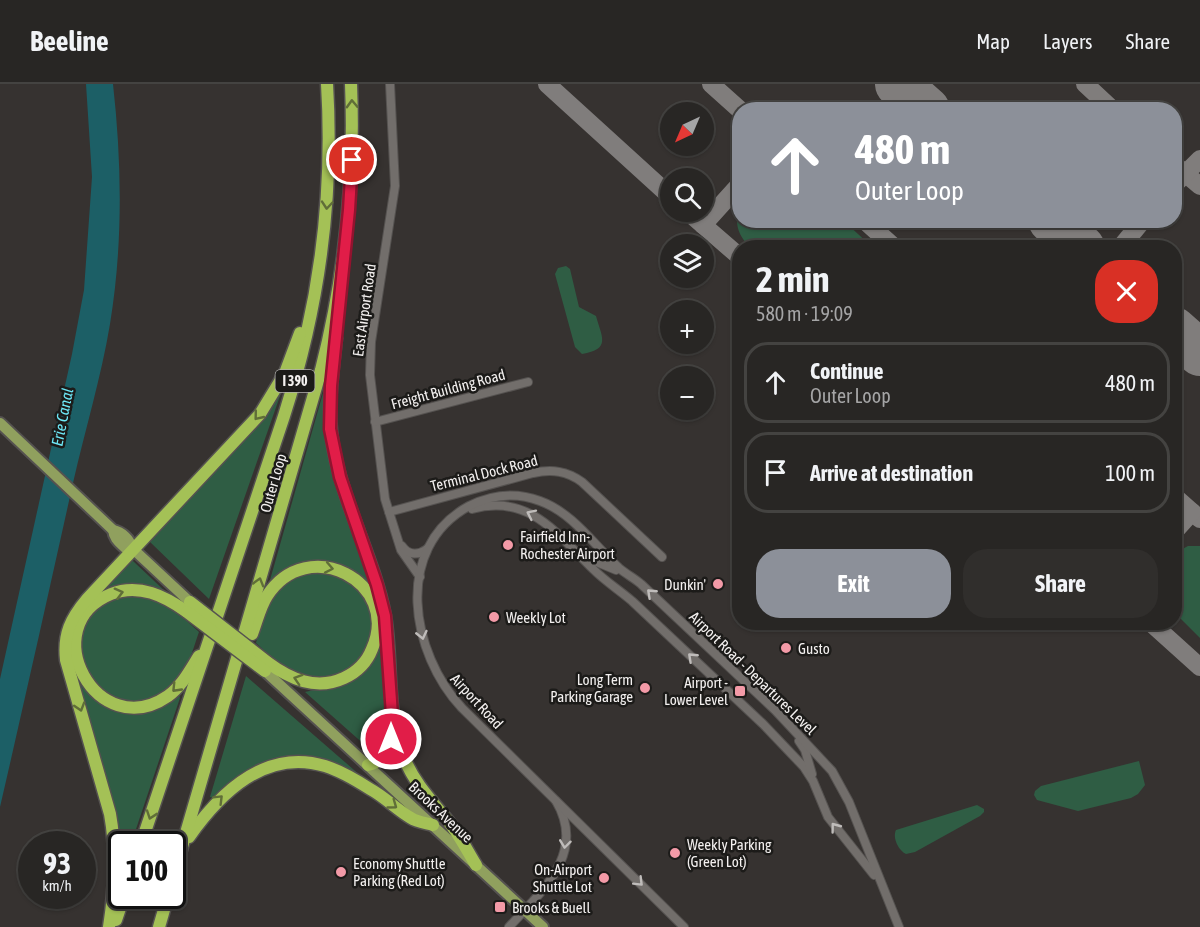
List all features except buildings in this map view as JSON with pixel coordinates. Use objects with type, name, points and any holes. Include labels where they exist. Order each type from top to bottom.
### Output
[{"type":"highway","name":"Outer Loop","points":[[145,831],[295,381],[311,314],[323,245],[329,158],[327,84]]},
{"type":"highway","name":"Outer Loop","points":[[186,835],[321,370],[333,321],[344,260],[349,210],[352,160],[351,84]]},
{"type":"highway","points":[[111,927],[115,840],[110,814],[66,660],[65,646],[69,624],[80,608],[133,549],[248,428],[273,395],[296,345],[323,245]]},
{"type":"highway","points":[[344,260],[331,386],[330,429],[340,477],[383,610],[391,706],[390,744],[387,752],[380,760],[368,765]]},
{"type":"highway","points":[[209,640],[177,688],[169,695],[153,704],[132,707],[114,703],[95,693],[82,676],[75,647],[78,630],[88,612],[104,598],[121,591],[144,591],[189,607],[266,667],[290,677],[314,683],[334,681],[353,673],[368,657],[377,634],[377,614],[366,589],[354,578],[334,568],[316,566],[294,572],[279,581],[266,597],[252,636],[237,658]]},
{"type":"highway","points":[[391,706],[398,740],[410,770],[427,796],[453,827],[476,865]]},
{"type":"highway","points":[[186,841],[206,813],[230,789],[261,770],[290,764],[324,766],[373,790],[412,819],[433,825]]},
{"type":"highway","points":[[111,927],[119,909]]},
{"type":"highway","points":[[159,927],[164,909]]},
{"type":"main road","points":[[0,423],[113,530],[118,531],[127,539],[133,549],[189,607]]},
{"type":"main road","name":"Brooks Avenue","points":[[266,667],[543,927]]},
{"type":"street","name":"East Airport Road","points":[[390,84],[395,180],[370,356],[370,375],[382,483],[389,512],[400,550],[420,577]]},
{"type":"street","name":"Freight Building Road","points":[[375,422],[528,382]]},
{"type":"street","name":"Terminal Dock Road","points":[[389,512],[526,474],[558,471],[582,482],[662,557]]},
{"type":"street","name":"Airport Road - Departures Level","points":[[457,515],[480,502],[503,496],[526,497],[551,506],[572,520],[617,569],[650,592],[775,710],[832,771],[849,802],[884,890]]},
{"type":"street","points":[[457,515],[486,506],[515,508],[536,516],[593,562],[617,569]]},
{"type":"street","name":"Airport Road","points":[[457,515],[442,528],[428,548],[422,562],[420,577],[418,603],[420,628],[426,652],[437,675],[462,708],[684,927]]},
{"type":"street","points":[[398,538],[405,550],[415,555],[428,548]]},
{"type":"street","points":[[568,543],[602,578],[632,601],[767,728],[804,767],[831,823],[867,865],[884,890],[899,927]]},
{"type":"street","points":[[798,737],[805,750],[817,793]]},
{"type":"street","name":"Airport Road","points":[[510,927],[554,876],[564,853],[565,824],[558,805],[548,791]]},
{"type":"green space","points":[[852,228],[864,240],[745,240],[738,229]]},
{"type":"green space","points":[[566,266],[570,269],[579,307],[596,316],[602,336],[601,346],[591,352],[582,354],[575,347],[555,274],[558,268]]},
{"type":"green space","points":[[325,386],[326,427],[376,591],[373,592],[352,572],[330,563],[275,583],[270,580]]},
{"type":"green space","points":[[277,395],[280,396],[209,599],[150,542],[263,419]]},
{"type":"green space","points":[[1188,546],[1200,546],[1200,638],[1182,620],[1182,549]]},
{"type":"green space","points":[[130,560],[168,594],[105,594],[102,589]]},
{"type":"green space","points":[[327,571],[356,585],[372,614],[372,632],[367,648],[357,662],[344,673],[327,679],[310,679],[287,670],[256,643],[269,603],[281,585],[299,574]]},
{"type":"green space","points":[[135,595],[153,600],[170,609],[199,632],[179,681],[167,693],[140,701],[116,698],[100,689],[89,676],[82,660],[81,643],[85,626],[95,611],[114,598]]},
{"type":"green space","points":[[380,638],[384,639],[387,741],[378,754],[375,754],[305,692],[339,684]]},
{"type":"green space","points":[[246,676],[369,783],[311,762],[230,783],[213,798],[210,797]]},
{"type":"green space","points":[[83,685],[115,708],[134,712],[151,709],[179,694],[180,698],[135,831],[109,831],[79,687]]},
{"type":"green space","points":[[1139,761],[1145,785],[1138,794],[1131,798],[1078,811],[1037,800],[1034,795],[1041,786]]},
{"type":"green space","points":[[977,805],[984,809],[980,816],[915,852],[906,854],[897,844],[896,830]]},
{"type":"water","name":"Erie Canal","points":[[86,84],[113,84],[120,204],[114,294],[102,364],[0,807],[0,679],[84,290],[92,177]]},
{"type":"taxiway","points":[[547,84],[660,187]]},
{"type":"taxiway","points":[[711,84],[732,103]]},
{"type":"taxiway","points":[[1085,84],[1104,102]]},
{"type":"taxiway","points":[[1182,177],[1200,159]]},
{"type":"taxiway","points":[[1182,171],[1200,186]]},
{"type":"taxiway","points":[[703,225],[732,193]]},
{"type":"taxiway","points":[[700,222],[732,250]]},
{"type":"taxiway","points":[[873,228],[886,240]]},
{"type":"taxiway","points":[[1127,240],[1136,228]]},
{"type":"taxiway","points":[[1182,503],[1200,519]]},
{"type":"taxiway","points":[[1182,523],[1192,512]]},
{"type":"taxiway","points":[[1159,630],[1200,667]]},
{"type":"runway","points":[[898,84],[918,102]]},
{"type":"runway","points":[[1060,228],[1073,240]]},
{"type":"runway","points":[[1182,337],[1200,353]]},
{"type":"place","name":"Fairfield Inn- Rochester Airport","points":[[508,545]]},
{"type":"place","name":"Dunkin'","points":[[718,584]]},
{"type":"place","name":"Weekly Lot","points":[[494,617]]},
{"type":"place","name":"Gusto","points":[[786,648]]},
{"type":"place","name":"Long Term Parking Garage","points":[[645,688]]},
{"type":"place","name":"Airport - Lower Level","points":[[740,691]]},
{"type":"place","name":"Weekly Parking (Green Lot)","points":[[675,853]]},
{"type":"place","name":"Economy Shuttle Parking (Red Lot)","points":[[341,872]]},
{"type":"place","name":"On-Airport Shuttle Lot","points":[[604,878]]},
{"type":"place","name":"Brooks & Buell","points":[[500,907]]},
{"type":"route","points":[[352,160],[331,386],[330,429],[340,477],[377,585],[385,616],[392,715],[391,739]]}]
